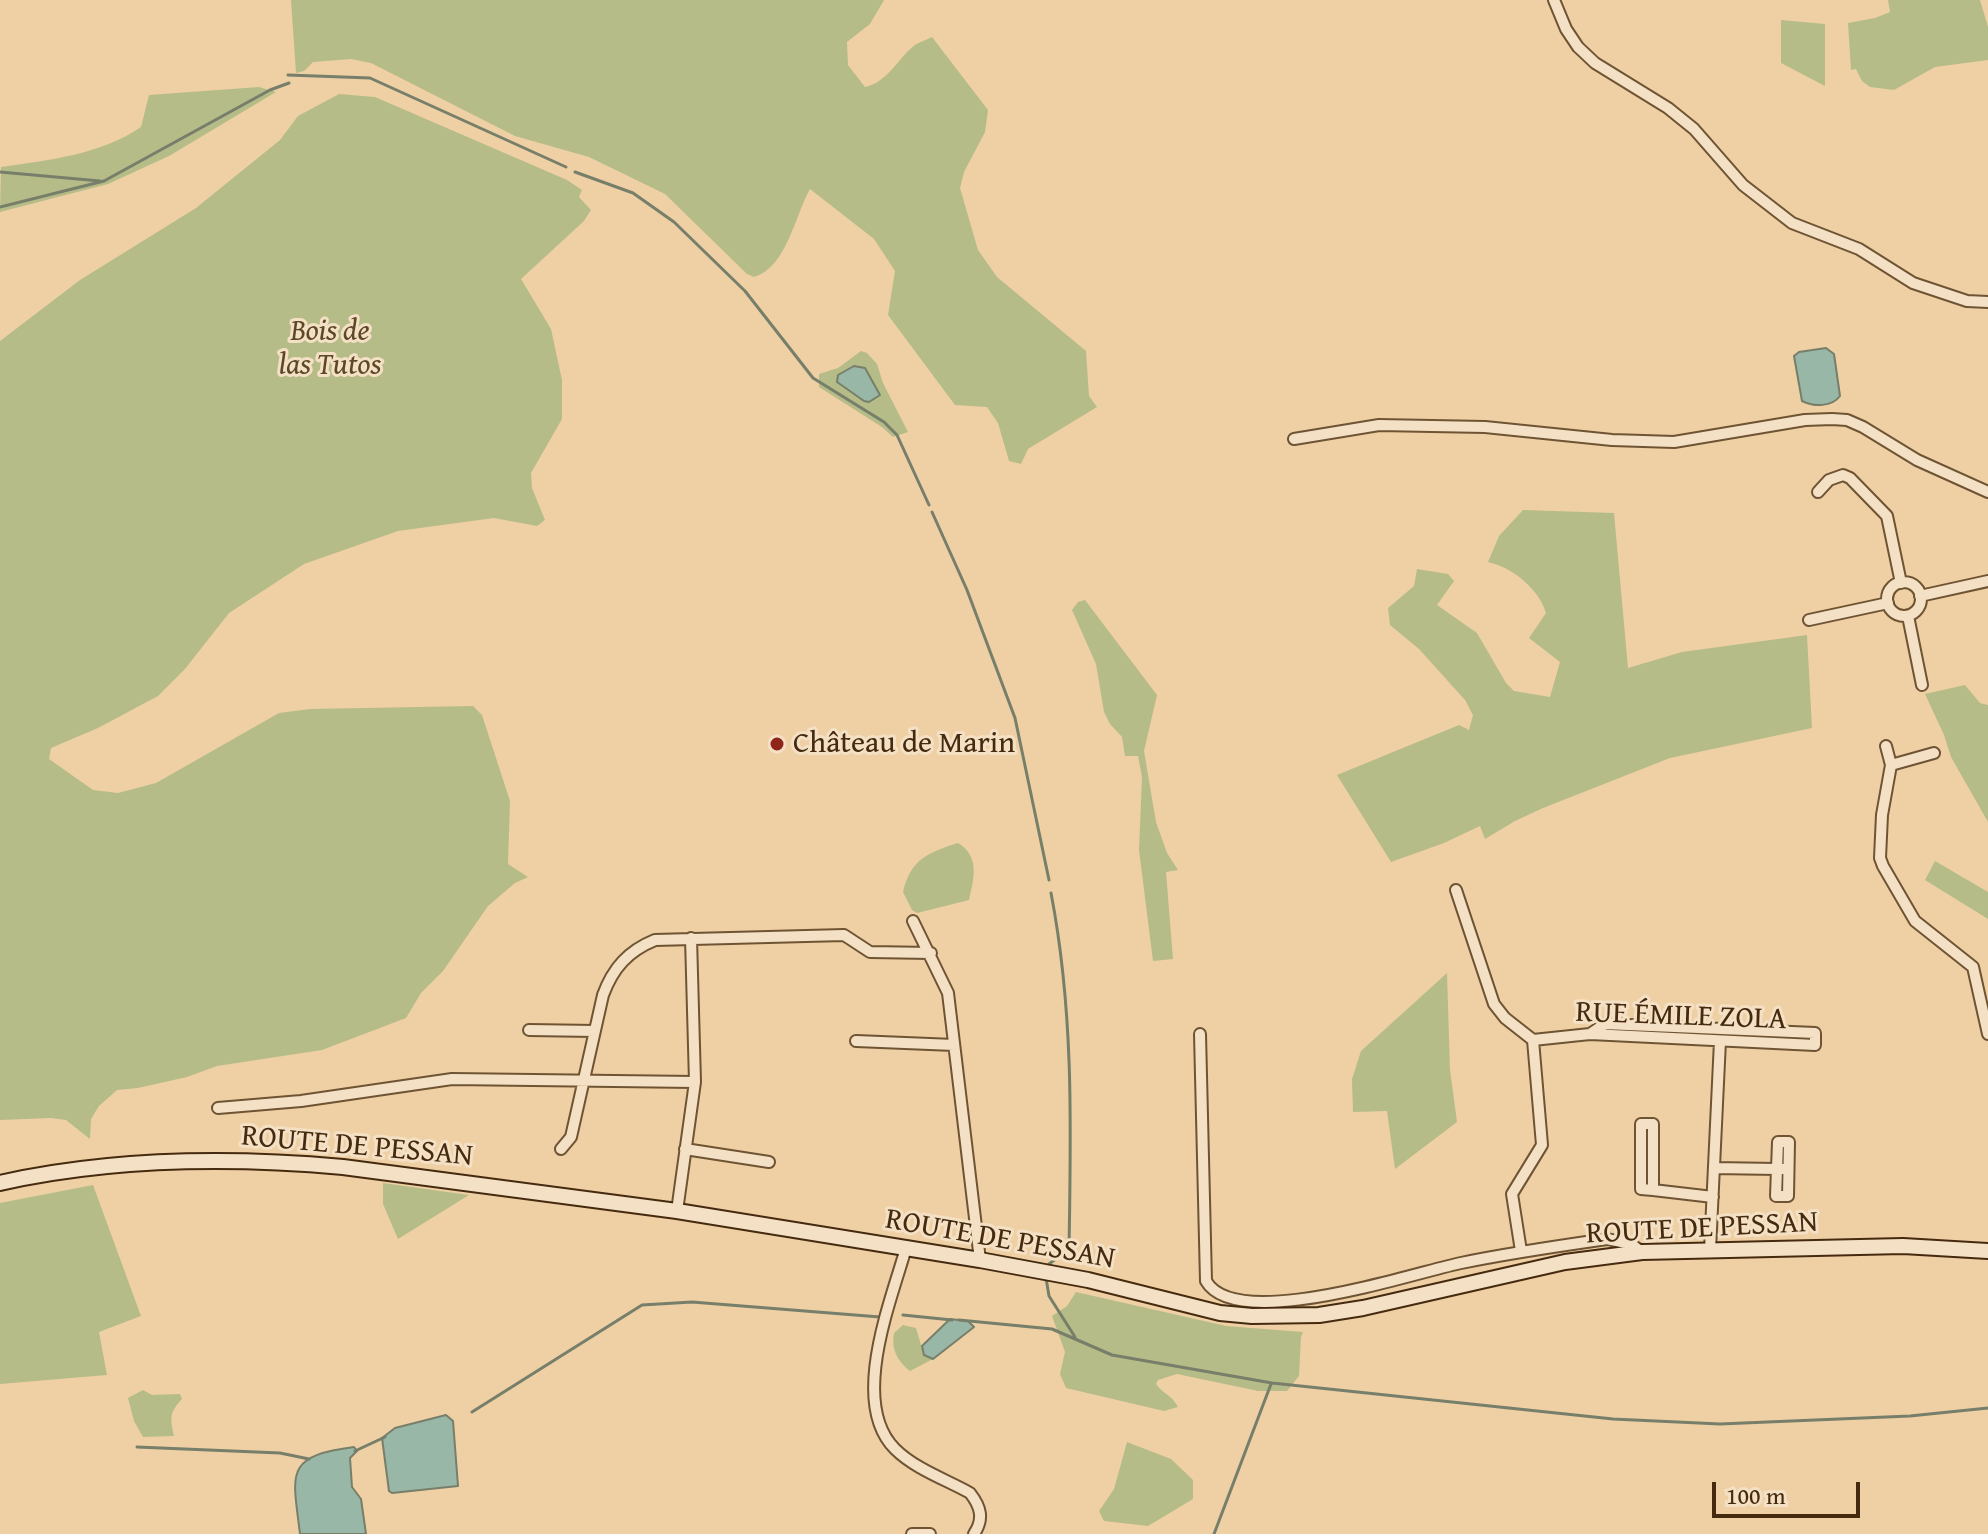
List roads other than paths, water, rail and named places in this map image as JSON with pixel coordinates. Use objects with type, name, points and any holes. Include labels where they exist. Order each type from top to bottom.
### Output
[{"type":"main road","name":"ROUTE DE PESSAN","points":[[0,1183],[103,1167],[202,1161],[282,1162],[343,1167],[677,1211],[980,1260],[1088,1280],[1220,1313],[1252,1316],[1319,1315],[1363,1308],[1565,1262],[1642,1252],[1903,1246],[1988,1251]]},
{"type":"street","points":[[1554,0],[1566,29],[1578,47],[1595,63],[1668,108],[1694,129],[1743,185],[1792,223],[1859,249],[1913,283],[1967,301],[1988,302]]},
{"type":"street","points":[[1294,439],[1379,425],[1485,427],[1612,440],[1674,442],[1805,420],[1847,420],[1917,460],[1988,492]]},
{"type":"street","points":[[1818,492],[1829,480],[1843,475],[1850,478],[1887,516],[1901,583]]},
{"type":"street","points":[[1920,596],[1988,581]]},
{"type":"street","points":[[1901,583],[1913,585],[1920,596],[1918,608],[1908,616],[1895,613],[1888,603],[1890,590],[1901,583]]},
{"type":"street","points":[[1809,620],[1888,603]]},
{"type":"street","points":[[1908,616],[1922,685]]},
{"type":"street","points":[[1886,746],[1891,765],[1882,815],[1880,858],[1915,921],[1973,967],[1988,1034]]},
{"type":"street","points":[[1891,765],[1934,753]]},
{"type":"street","points":[[1456,890],[1494,1004],[1505,1018],[1533,1040],[1542,1145],[1512,1194],[1521,1251]]},
{"type":"street","points":[[913,921],[948,993],[980,1260]]},
{"type":"street","points":[[561,1149],[571,1137],[609,979],[629,954],[655,940],[844,935],[870,952],[931,953]]},
{"type":"street","points":[[677,1211],[695,1082],[691,938]]},
{"type":"street","name":"RUE ÉMILE ZOLA","points":[[1533,1040],[1590,1034],[1815,1045],[1815,1033],[1605,1024],[1590,1034]]},
{"type":"street","points":[[529,1030],[595,1031]]},
{"type":"street","points":[[1200,1034],[1206,1281],[1210,1288],[1220,1294],[1250,1301],[1280,1301],[1365,1288],[1521,1251],[1607,1239],[1631,1244],[1642,1252]]},
{"type":"street","points":[[856,1041],[954,1045]]},
{"type":"street","points":[[1710,1250],[1720,1041]]},
{"type":"street","points":[[218,1108],[301,1101],[452,1079],[695,1082]]},
{"type":"street","points":[[1653,1190],[1653,1124],[1641,1124],[1641,1189],[1713,1197]]},
{"type":"street","points":[[685,1149],[769,1162]]},
{"type":"street","points":[[1714,1168],[1783,1169]]},
{"type":"street","points":[[906,1248],[885,1322],[874,1381],[880,1424],[896,1450],[970,1493],[981,1515],[974,1534]]},
{"type":"street","points":[[1456,1264],[1461,1285]]},
{"type":"street","points":[[912,1534],[930,1534]]},
{"type":"waterway","points":[[288,75],[370,78],[566,167]]},
{"type":"waterway","points":[[0,207],[104,181],[270,90],[289,83]]},
{"type":"waterway","points":[[0,172],[100,181]]},
{"type":"waterway","points":[[575,172],[633,193],[674,222],[745,291],[813,378],[884,422],[897,435],[929,505]]},
{"type":"waterway","points":[[932,512],[967,590],[1015,718],[1049,880]]},
{"type":"waterway","points":[[1049,1264],[1069,1249],[1070,1159],[1064,982],[1051,893]]},
{"type":"waterway","points":[[1046,1278],[1049,1296],[1075,1337]]},
{"type":"waterway","points":[[472,1412],[642,1305],[692,1302],[880,1317]]},
{"type":"waterway","points":[[903,1315],[952,1320]]},
{"type":"waterway","points":[[959,1320],[1052,1329],[1112,1355],[1272,1383],[1613,1419],[1720,1424],[1910,1416],[1988,1408]]},
{"type":"waterway","points":[[1214,1534],[1271,1384]]},
{"type":"waterway","points":[[355,1451],[385,1437]]},
{"type":"waterway","points":[[137,1447],[280,1453],[309,1459]]},
{"type":"place","name":"Château de Marin","points":[[777,744]]},
{"type":"park label","name":"Bois de las Tutos","points":[[330,349]]}]
